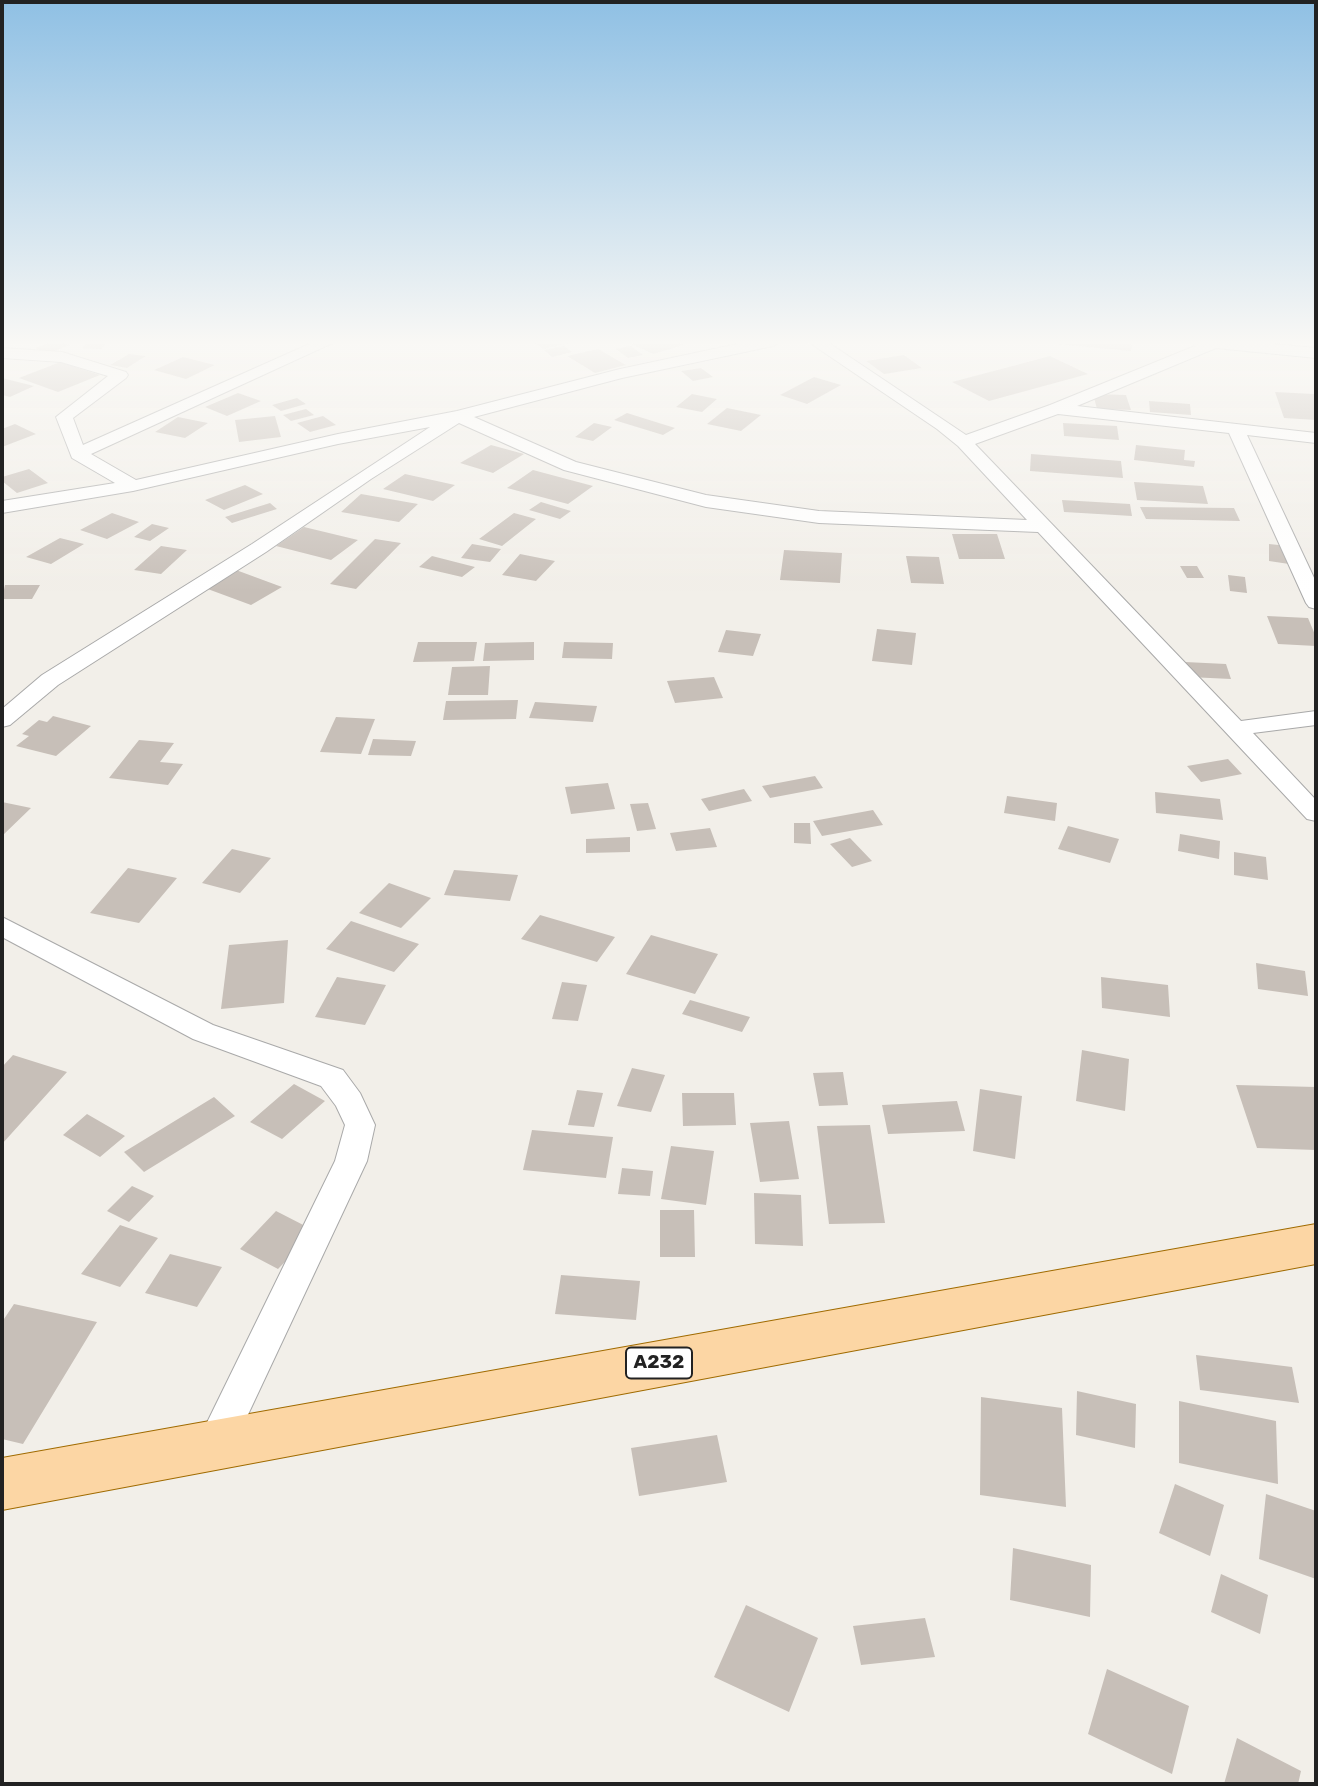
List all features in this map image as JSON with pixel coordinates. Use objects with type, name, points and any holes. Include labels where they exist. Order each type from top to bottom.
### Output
[{"type":"main road","name":"A232","points":[[2,1484],[1316,1244]]},
{"type":"street","points":[[67,424],[78,454],[133,485]]},
{"type":"street","points":[[78,454],[144,424]]},
{"type":"street","points":[[2,507],[133,485],[414,424]]},
{"type":"street","points":[[2,720],[50,680],[259,548],[445,424]]},
{"type":"street","points":[[477,424],[570,466],[706,501],[819,517],[1043,526]]},
{"type":"street","points":[[942,424],[964,442],[1316,814]]},
{"type":"street","points":[[964,442],[1013,424]]},
{"type":"street","points":[[1188,424],[1316,438]]},
{"type":"street","points":[[1236,430],[1316,603]]},
{"type":"street","points":[[2,699],[25,701]]},
{"type":"street","points":[[1234,729],[1316,718]]},
{"type":"street","points":[[2,926],[203,1032],[332,1078],[349,1101],[360,1125],[351,1161],[216,1443]]},
{"type":"building","points":[[16,424],[36,434],[2,447],[2,429]]},
{"type":"building","points":[[167,424],[206,424],[185,438],[155,432]]},
{"type":"building","points":[[236,424],[277,424],[281,437],[239,442]]},
{"type":"building","points":[[299,424],[336,425],[310,432]]},
{"type":"building","points":[[592,424],[612,427],[593,441],[575,437]]},
{"type":"building","points":[[628,424],[663,424],[675,428],[663,435]]},
{"type":"building","points":[[709,424],[749,424],[741,431]]},
{"type":"building","points":[[1063,424],[1117,426],[1119,440],[1064,436]]},
{"type":"building","points":[[491,445],[524,454],[493,473],[460,463]]},
{"type":"building","points":[[1136,445],[1185,450],[1184,460],[1195,461],[1194,467],[1134,460]]},
{"type":"building","points":[[1031,454],[1121,461],[1123,478],[1030,471]]},
{"type":"building","points":[[29,469],[48,483],[17,493],[2,481],[2,477]]},
{"type":"building","points":[[533,470],[593,486],[568,504],[507,488]]},
{"type":"building","points":[[405,474],[455,485],[433,501],[383,489]]},
{"type":"building","points":[[1134,482],[1203,486],[1208,504],[1137,500]]},
{"type":"building","points":[[245,485],[263,494],[224,510],[205,500]]},
{"type":"building","points":[[361,494],[418,504],[399,522],[341,512]]},
{"type":"building","points":[[1062,500],[1130,504],[1132,516],[1064,512]]},
{"type":"building","points":[[541,502],[571,511],[560,519],[529,510]]},
{"type":"building","points":[[270,503],[277,509],[232,523],[225,517]]},
{"type":"building","points":[[1140,507],[1234,508],[1240,521],[1146,519]]},
{"type":"building","points":[[112,513],[139,522],[107,539],[80,530]]},
{"type":"building","points":[[514,513],[536,519],[502,546],[479,539]]},
{"type":"building","points":[[152,524],[169,528],[150,541],[134,537]]},
{"type":"building","points":[[304,527],[358,540],[331,560],[276,546]]},
{"type":"building","points":[[952,534],[997,534],[1005,559],[959,559]]},
{"type":"building","points":[[60,538],[84,544],[51,564],[26,557]]},
{"type":"building","points":[[375,539],[401,543],[356,589],[330,584]]},
{"type":"building","points":[[472,544],[501,549],[490,562],[461,558]]},
{"type":"building","points":[[1269,544],[1288,546],[1289,564],[1269,561]]},
{"type":"building","points":[[161,546],[187,550],[161,574],[134,570]]},
{"type":"building","points":[[784,550],[842,553],[840,583],[780,580]]},
{"type":"building","points":[[520,554],[555,561],[536,581],[502,575]]},
{"type":"building","points":[[432,556],[475,567],[462,577],[419,567]]},
{"type":"building","points":[[906,556],[939,557],[944,584],[911,583]]},
{"type":"building","points":[[1180,566],[1197,566],[1204,578],[1187,578]]},
{"type":"building","points":[[236,570],[282,587],[251,605],[205,588]]},
{"type":"building","points":[[1228,575],[1245,577],[1247,593],[1230,591]]},
{"type":"building","points":[[5,585],[40,585],[32,599],[2,599]]},
{"type":"building","points":[[1267,616],[1308,618],[1316,637],[1316,646],[1278,644]]},
{"type":"building","points":[[877,629],[916,633],[912,665],[872,661]]},
{"type":"building","points":[[726,630],[761,634],[753,656],[718,652]]},
{"type":"building","points":[[418,642],[477,642],[474,661],[413,662]]},
{"type":"building","points":[[534,642],[534,660],[483,661],[485,643]]},
{"type":"building","points":[[564,642],[613,643],[612,659],[562,658]]},
{"type":"building","points":[[1185,662],[1226,664],[1231,679],[1189,677]]},
{"type":"building","points":[[490,666],[488,695],[448,695],[452,667]]},
{"type":"building","points":[[714,677],[723,698],[675,703],[667,681]]},
{"type":"building","points":[[518,700],[516,719],[443,720],[446,701]]},
{"type":"building","points":[[535,702],[597,706],[593,722],[529,718]]},
{"type":"building","points":[[53,716],[91,726],[56,756],[16,746],[29,736],[22,734],[39,720],[47,722]]},
{"type":"building","points":[[336,717],[375,719],[361,754],[320,752]]},
{"type":"building","points":[[373,739],[416,741],[411,756],[368,755]]},
{"type":"building","points":[[139,740],[174,743],[160,762],[183,764],[168,785],[109,778]]},
{"type":"building","points":[[1228,759],[1242,774],[1201,782],[1187,766]]},
{"type":"building","points":[[815,776],[823,788],[770,798],[762,786]]},
{"type":"building","points":[[608,783],[615,809],[571,814],[565,787]]},
{"type":"building","points":[[744,789],[752,801],[709,811],[701,799]]},
{"type":"building","points":[[1155,792],[1220,799],[1223,820],[1156,813]]},
{"type":"building","points":[[1007,796],[1057,803],[1055,821],[1004,813]]},
{"type":"building","points":[[2,802],[31,808],[2,836]]},
{"type":"building","points":[[648,803],[656,829],[637,831],[630,804]]},
{"type":"building","points":[[873,810],[883,825],[822,836],[813,821]]},
{"type":"building","points":[[794,823],[810,823],[811,844],[794,843]]},
{"type":"building","points":[[1068,826],[1119,839],[1110,863],[1058,849]]},
{"type":"building","points":[[710,828],[717,847],[676,851],[670,833]]},
{"type":"building","points":[[1180,834],[1220,841],[1219,859],[1178,851]]},
{"type":"building","points":[[630,837],[630,852],[586,853],[586,839]]},
{"type":"building","points":[[850,838],[872,861],[852,867],[830,844]]},
{"type":"building","points":[[232,849],[271,858],[240,893],[202,883]]},
{"type":"building","points":[[1234,852],[1266,857],[1268,880],[1234,875]]},
{"type":"building","points":[[128,868],[177,878],[139,923],[90,913]]},
{"type":"building","points":[[454,870],[518,875],[510,901],[444,895]]},
{"type":"building","points":[[389,883],[431,898],[401,928],[359,913]]},
{"type":"building","points":[[540,915],[615,937],[597,962],[521,939]]},
{"type":"building","points":[[351,921],[419,944],[394,972],[326,949]]},
{"type":"building","points":[[651,935],[718,954],[695,994],[626,974]]},
{"type":"building","points":[[288,940],[284,1003],[221,1009],[229,945]]},
{"type":"building","points":[[1256,963],[1305,971],[1308,996],[1258,989]]},
{"type":"building","points":[[337,977],[386,985],[365,1025],[315,1017]]},
{"type":"building","points":[[1101,977],[1168,985],[1170,1017],[1102,1008]]},
{"type":"building","points":[[562,982],[587,985],[578,1021],[552,1019]]},
{"type":"building","points":[[690,1000],[750,1017],[742,1032],[682,1014]]},
{"type":"building","points":[[1082,1050],[1129,1059],[1125,1111],[1076,1101]]},
{"type":"building","points":[[13,1055],[67,1072],[2,1144],[2,1067]]},
{"type":"building","points":[[632,1068],[665,1075],[651,1112],[617,1106]]},
{"type":"building","points":[[843,1072],[848,1105],[819,1106],[813,1073]]},
{"type":"building","points":[[294,1084],[325,1101],[282,1139],[250,1122]]},
{"type":"building","points":[[1236,1085],[1316,1087],[1316,1150],[1257,1148]]},
{"type":"building","points":[[980,1089],[1022,1096],[1015,1159],[973,1151]]},
{"type":"building","points":[[577,1090],[603,1093],[594,1127],[568,1125]]},
{"type":"building","points":[[682,1093],[734,1093],[736,1125],[683,1126]]},
{"type":"building","points":[[214,1097],[235,1116],[144,1172],[124,1152]]},
{"type":"building","points":[[957,1101],[965,1131],[888,1134],[882,1105]]},
{"type":"building","points":[[87,1114],[125,1136],[100,1157],[63,1135]]},
{"type":"building","points":[[789,1121],[799,1179],[760,1182],[750,1123]]},
{"type":"building","points":[[870,1125],[885,1223],[829,1224],[817,1126]]},
{"type":"building","points":[[532,1130],[613,1137],[606,1178],[523,1170]]},
{"type":"building","points":[[671,1146],[714,1151],[706,1205],[661,1199]]},
{"type":"building","points":[[622,1168],[653,1171],[650,1196],[618,1194]]},
{"type":"building","points":[[132,1186],[154,1196],[129,1222],[107,1211]]},
{"type":"building","points":[[754,1193],[801,1195],[803,1246],[755,1244]]},
{"type":"building","points":[[660,1210],[694,1210],[695,1257],[660,1257]]},
{"type":"building","points":[[276,1211],[315,1231],[278,1269],[240,1249]]},
{"type":"building","points":[[120,1225],[158,1238],[120,1287],[81,1274]]},
{"type":"building","points":[[170,1254],[222,1267],[197,1307],[145,1293]]},
{"type":"building","points":[[561,1275],[640,1281],[636,1320],[555,1314]]},
{"type":"building","points":[[14,1304],[97,1322],[23,1444],[2,1439],[2,1322]]},
{"type":"building","points":[[1196,1355],[1292,1367],[1299,1403],[1200,1390]]},
{"type":"building","points":[[1077,1391],[1136,1404],[1135,1448],[1076,1435]]},
{"type":"building","points":[[981,1397],[1062,1408],[1066,1507],[980,1495]]},
{"type":"building","points":[[1179,1401],[1276,1421],[1278,1484],[1179,1463]]},
{"type":"building","points":[[717,1435],[727,1482],[639,1496],[631,1448]]},
{"type":"building","points":[[1175,1484],[1224,1505],[1210,1556],[1159,1533]]},
{"type":"building","points":[[1266,1494],[1316,1511],[1316,1579],[1259,1559]]},
{"type":"building","points":[[1013,1548],[1091,1565],[1090,1617],[1010,1600]]},
{"type":"building","points":[[1221,1574],[1268,1595],[1260,1634],[1211,1612]]},
{"type":"building","points":[[746,1605],[818,1638],[789,1712],[714,1677]]},
{"type":"building","points":[[925,1618],[935,1657],[861,1665],[853,1626]]},
{"type":"building","points":[[1107,1669],[1189,1706],[1172,1774],[1088,1734]]},
{"type":"building","points":[[1237,1738],[1301,1771],[1298,1784],[1224,1784]]}]
